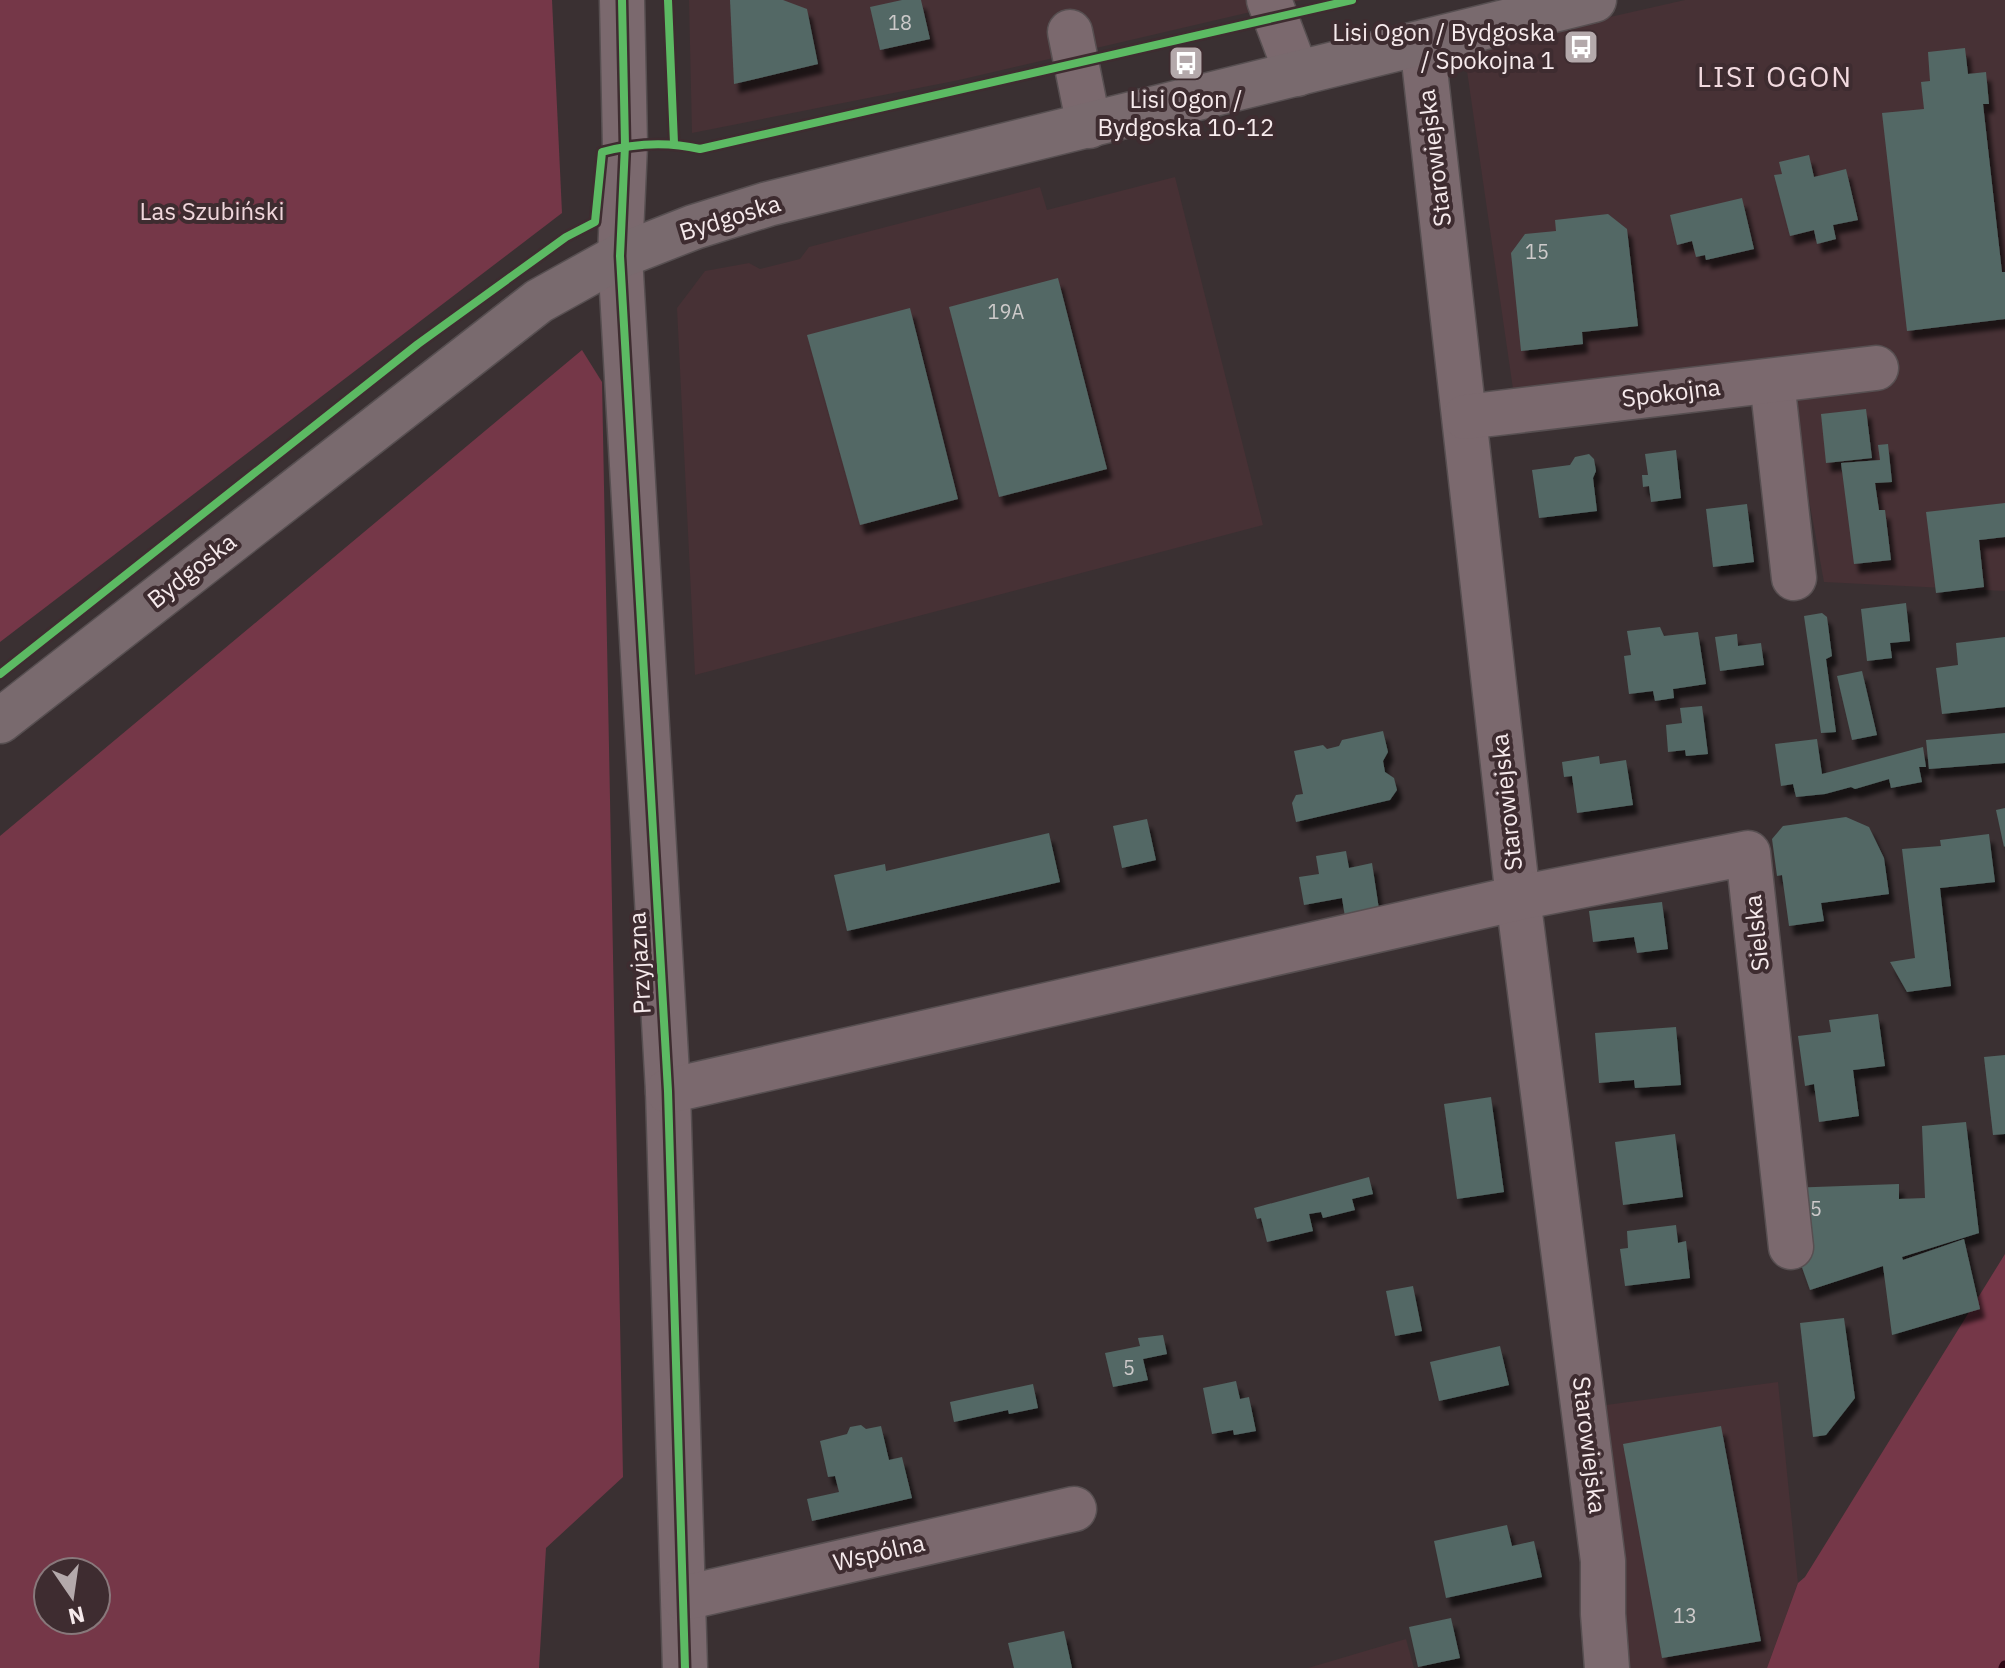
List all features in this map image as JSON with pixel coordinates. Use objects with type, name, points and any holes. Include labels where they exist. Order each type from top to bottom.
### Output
[{"type":"main road","name":"Bydgoska","points":[[0,721],[539,301],[620,256],[694,227],[768,204],[1594,0]]},
{"type":"street","name":"Przyjazna","points":[[622,0],[625,145],[620,256],[668,1091],[685,1668]]},
{"type":"street","points":[[1269,0],[1297,74]]},
{"type":"street","points":[[1070,32],[1089,126]]},
{"type":"street","name":"Starowiejska","points":[[1422,43],[1518,898],[1603,1561],[1607,1668]]},
{"type":"street","name":"Spokojna","points":[[1465,417],[1876,368]]},
{"type":"street","points":[[1772,381],[1794,578]]},
{"type":"street","name":"Sielska","points":[[1518,898],[1748,853],[1791,1247]]},
{"type":"street","points":[[668,1091],[1518,898]]},
{"type":"street","name":"Wspólna","points":[[684,1598],[1074,1509]]},
{"type":"shaded area","points":[[689,0],[1302,0],[959,80],[692,133]]},
{"type":"shaded area","points":[[1685,0],[2005,0],[2005,591],[1824,582],[1790,396],[1513,389],[1464,50]]},
{"type":"shaded area","points":[[1175,177],[1263,525],[695,675],[677,308],[705,271],[749,263],[760,269],[800,259],[809,247],[1040,187],[1047,210]]},
{"type":"shaded area","points":[[1778,1382],[1798,1583],[1767,1668],[1589,1668],[1620,1554],[1606,1405]]},
{"type":"shaded area","points":[[1406,1639],[1414,1668],[1308,1668]]},
{"type":"green space","name":"Las Szubiński","points":[[0,0],[552,0],[562,213],[0,642]]},
{"type":"green space","points":[[582,350],[602,382],[623,1477],[546,1548],[539,1668],[0,1668],[0,836]]},
{"type":"green space","points":[[2005,1254],[2005,1668],[1767,1668],[1798,1583],[1805,1577]]},
{"type":"building","points":[[730,0],[783,0],[807,9],[818,64],[734,84]]},
{"type":"building","points":[[902,0],[921,0],[930,39],[880,50],[870,7]]},
{"type":"building","points":[[1965,48],[1968,74],[1986,72],[1989,104],[1983,104],[2002,272],[2005,272],[2005,319],[1907,331],[1882,113],[1924,109],[1921,82],[1930,81],[1928,52]]},
{"type":"building","points":[[1809,155],[1814,177],[1846,169],[1858,220],[1833,225],[1836,239],[1817,244],[1814,230],[1790,236],[1774,175],[1782,174],[1779,162]]},
{"type":"building","points":[[1742,198],[1754,249],[1706,260],[1705,255],[1696,257],[1692,241],[1677,245],[1670,215]]},
{"type":"building","points":[[1608,214],[1627,229],[1638,326],[1582,332],[1583,344],[1521,351],[1511,253],[1525,234],[1556,231],[1555,220]]},
{"type":"building","points":[[1058,278],[1107,469],[999,497],[949,307]]},
{"type":"building","points":[[910,308],[958,499],[860,525],[807,335]]},
{"type":"building","points":[[1866,409],[1872,458],[1826,463],[1821,414]]},
{"type":"building","points":[[1888,444],[1892,482],[1875,483],[1879,510],[1885,510],[1891,560],[1854,564],[1841,463],[1880,460],[1878,445]]},
{"type":"building","points":[[1676,450],[1681,498],[1651,502],[1649,486],[1643,487],[1642,475],[1648,475],[1645,454]]},
{"type":"building","points":[[1589,454],[1594,459],[1596,471],[1593,478],[1597,511],[1539,518],[1532,470],[1570,465],[1575,457]]},
{"type":"building","points":[[2005,503],[2005,537],[1979,540],[1984,587],[1936,593],[1926,512]]},
{"type":"building","points":[[1747,504],[1754,562],[1713,567],[1706,509]]},
{"type":"building","points":[[1906,603],[1910,641],[1890,643],[1892,658],[1867,661],[1861,609]]},
{"type":"building","points":[[1822,613],[1827,617],[1832,656],[1826,659],[1836,732],[1821,733],[1804,616]]},
{"type":"building","points":[[1660,627],[1664,636],[1698,632],[1706,684],[1673,689],[1674,698],[1655,701],[1653,691],[1629,694],[1624,656],[1631,655],[1627,631]]},
{"type":"building","points":[[1737,634],[1738,646],[1761,643],[1764,665],[1720,671],[1715,637]]},
{"type":"building","points":[[2005,637],[2005,707],[1942,714],[1936,668],[1958,665],[1956,643]]},
{"type":"building","points":[[1862,671],[1877,735],[1852,740],[1837,676]]},
{"type":"building","points":[[1702,706],[1708,754],[1686,756],[1685,750],[1668,752],[1666,725],[1682,723],[1680,708]]},
{"type":"building","points":[[1383,731],[1388,752],[1383,761],[1385,772],[1394,778],[1397,790],[1390,800],[1296,822],[1292,803],[1296,795],[1303,794],[1294,751],[1323,745],[1327,749],[1339,746],[1342,740]]},
{"type":"building","points":[[2005,733],[2005,763],[1929,769],[1926,740]]},
{"type":"building","points":[[1817,739],[1822,774],[1923,747],[1926,767],[1919,767],[1922,782],[1891,788],[1889,779],[1855,789],[1851,787],[1796,797],[1793,784],[1781,786],[1775,744]]},
{"type":"building","points":[[1599,756],[1600,764],[1626,760],[1633,805],[1577,813],[1572,776],[1564,777],[1562,762]]},
{"type":"building","points":[[2005,808],[2005,846],[2004,847],[1996,810]]},
{"type":"building","points":[[1846,817],[1869,827],[1884,858],[1889,894],[1821,903],[1824,921],[1789,926],[1782,875],[1777,876],[1772,839],[1783,826]]},
{"type":"building","points":[[1147,819],[1156,860],[1122,868],[1113,826]]},
{"type":"building","points":[[1049,833],[1060,882],[847,931],[834,875],[885,864],[886,871]]},
{"type":"building","points":[[1989,834],[1995,882],[1940,888],[1951,986],[1907,992],[1890,962],[1915,958],[1902,849],[1941,846],[1940,840]]},
{"type":"building","points":[[1346,851],[1349,868],[1372,863],[1379,909],[1345,917],[1342,898],[1304,905],[1299,877],[1319,874],[1316,856]]},
{"type":"building","points":[[1662,902],[1668,949],[1637,953],[1634,937],[1593,942],[1589,911]]},
{"type":"building","points":[[1878,1014],[1885,1066],[1853,1070],[1859,1116],[1819,1122],[1814,1084],[1805,1086],[1798,1036],[1831,1032],[1829,1020]]},
{"type":"building","points":[[1676,1027],[1681,1085],[1635,1088],[1634,1080],[1599,1083],[1595,1033]]},
{"type":"building","points":[[2005,1055],[2005,1134],[1993,1135],[1984,1057]]},
{"type":"building","points":[[1491,1097],[1504,1192],[1457,1199],[1444,1104]]},
{"type":"building","points":[[1966,1122],[1979,1233],[1902,1257],[1903,1260],[1964,1239],[1980,1309],[1892,1335],[1883,1266],[1810,1290],[1794,1245],[1787,1188],[1899,1184],[1899,1199],[1925,1198],[1922,1126]]},
{"type":"building","points":[[1675,1134],[1683,1197],[1623,1205],[1615,1142]]},
{"type":"building","points":[[1369,1177],[1373,1194],[1352,1199],[1355,1210],[1323,1218],[1321,1212],[1309,1214],[1313,1231],[1267,1242],[1261,1218],[1257,1219],[1254,1208]]},
{"type":"building","points":[[1676,1225],[1678,1243],[1686,1241],[1690,1278],[1625,1286],[1620,1249],[1628,1248],[1627,1231]]},
{"type":"building","points":[[1413,1286],[1422,1331],[1395,1336],[1386,1291]]},
{"type":"building","points":[[1844,1318],[1855,1398],[1826,1435],[1813,1437],[1800,1323]]},
{"type":"building","points":[[1163,1335],[1167,1354],[1143,1359],[1148,1380],[1113,1387],[1105,1353],[1140,1346],[1138,1338]]},
{"type":"building","points":[[1500,1346],[1509,1385],[1439,1401],[1430,1362]]},
{"type":"building","points":[[1236,1381],[1240,1399],[1249,1397],[1256,1431],[1234,1435],[1233,1430],[1212,1434],[1203,1388]]},
{"type":"building","points":[[1033,1384],[1038,1408],[1009,1414],[1008,1410],[954,1422],[950,1402]]},
{"type":"building","points":[[861,1425],[866,1429],[881,1426],[889,1460],[902,1457],[912,1498],[812,1521],[807,1499],[839,1492],[835,1476],[828,1477],[820,1441],[847,1434],[850,1427]]},
{"type":"building","points":[[1721,1426],[1761,1641],[1662,1658],[1623,1444]]},
{"type":"building","points":[[1507,1525],[1512,1546],[1534,1541],[1542,1577],[1446,1598],[1434,1541]]},
{"type":"building","points":[[1451,1618],[1460,1658],[1418,1667],[1409,1627]]},
{"type":"building","points":[[1064,1631],[1072,1668],[1014,1668],[1008,1643]]},
{"type":"cycle path","points":[[622,0],[625,145],[620,256],[668,1091],[685,1668]]},
{"type":"cycle path","points":[[668,0],[674,143]]},
{"type":"cycle path","points":[[0,674],[418,344],[566,237],[595,222],[602,152],[651,144],[700,149],[1352,0]]},
{"type":"place","name":"Lisi Ogon / Bydgoska / Spokojna 1","points":[[1581,47]]},
{"type":"place","name":"Lisi Ogon / Bydgoska 10-12","points":[[1186,63]]},
{"type":"district","name":"LISI OGON","points":[[1775,77]]}]
